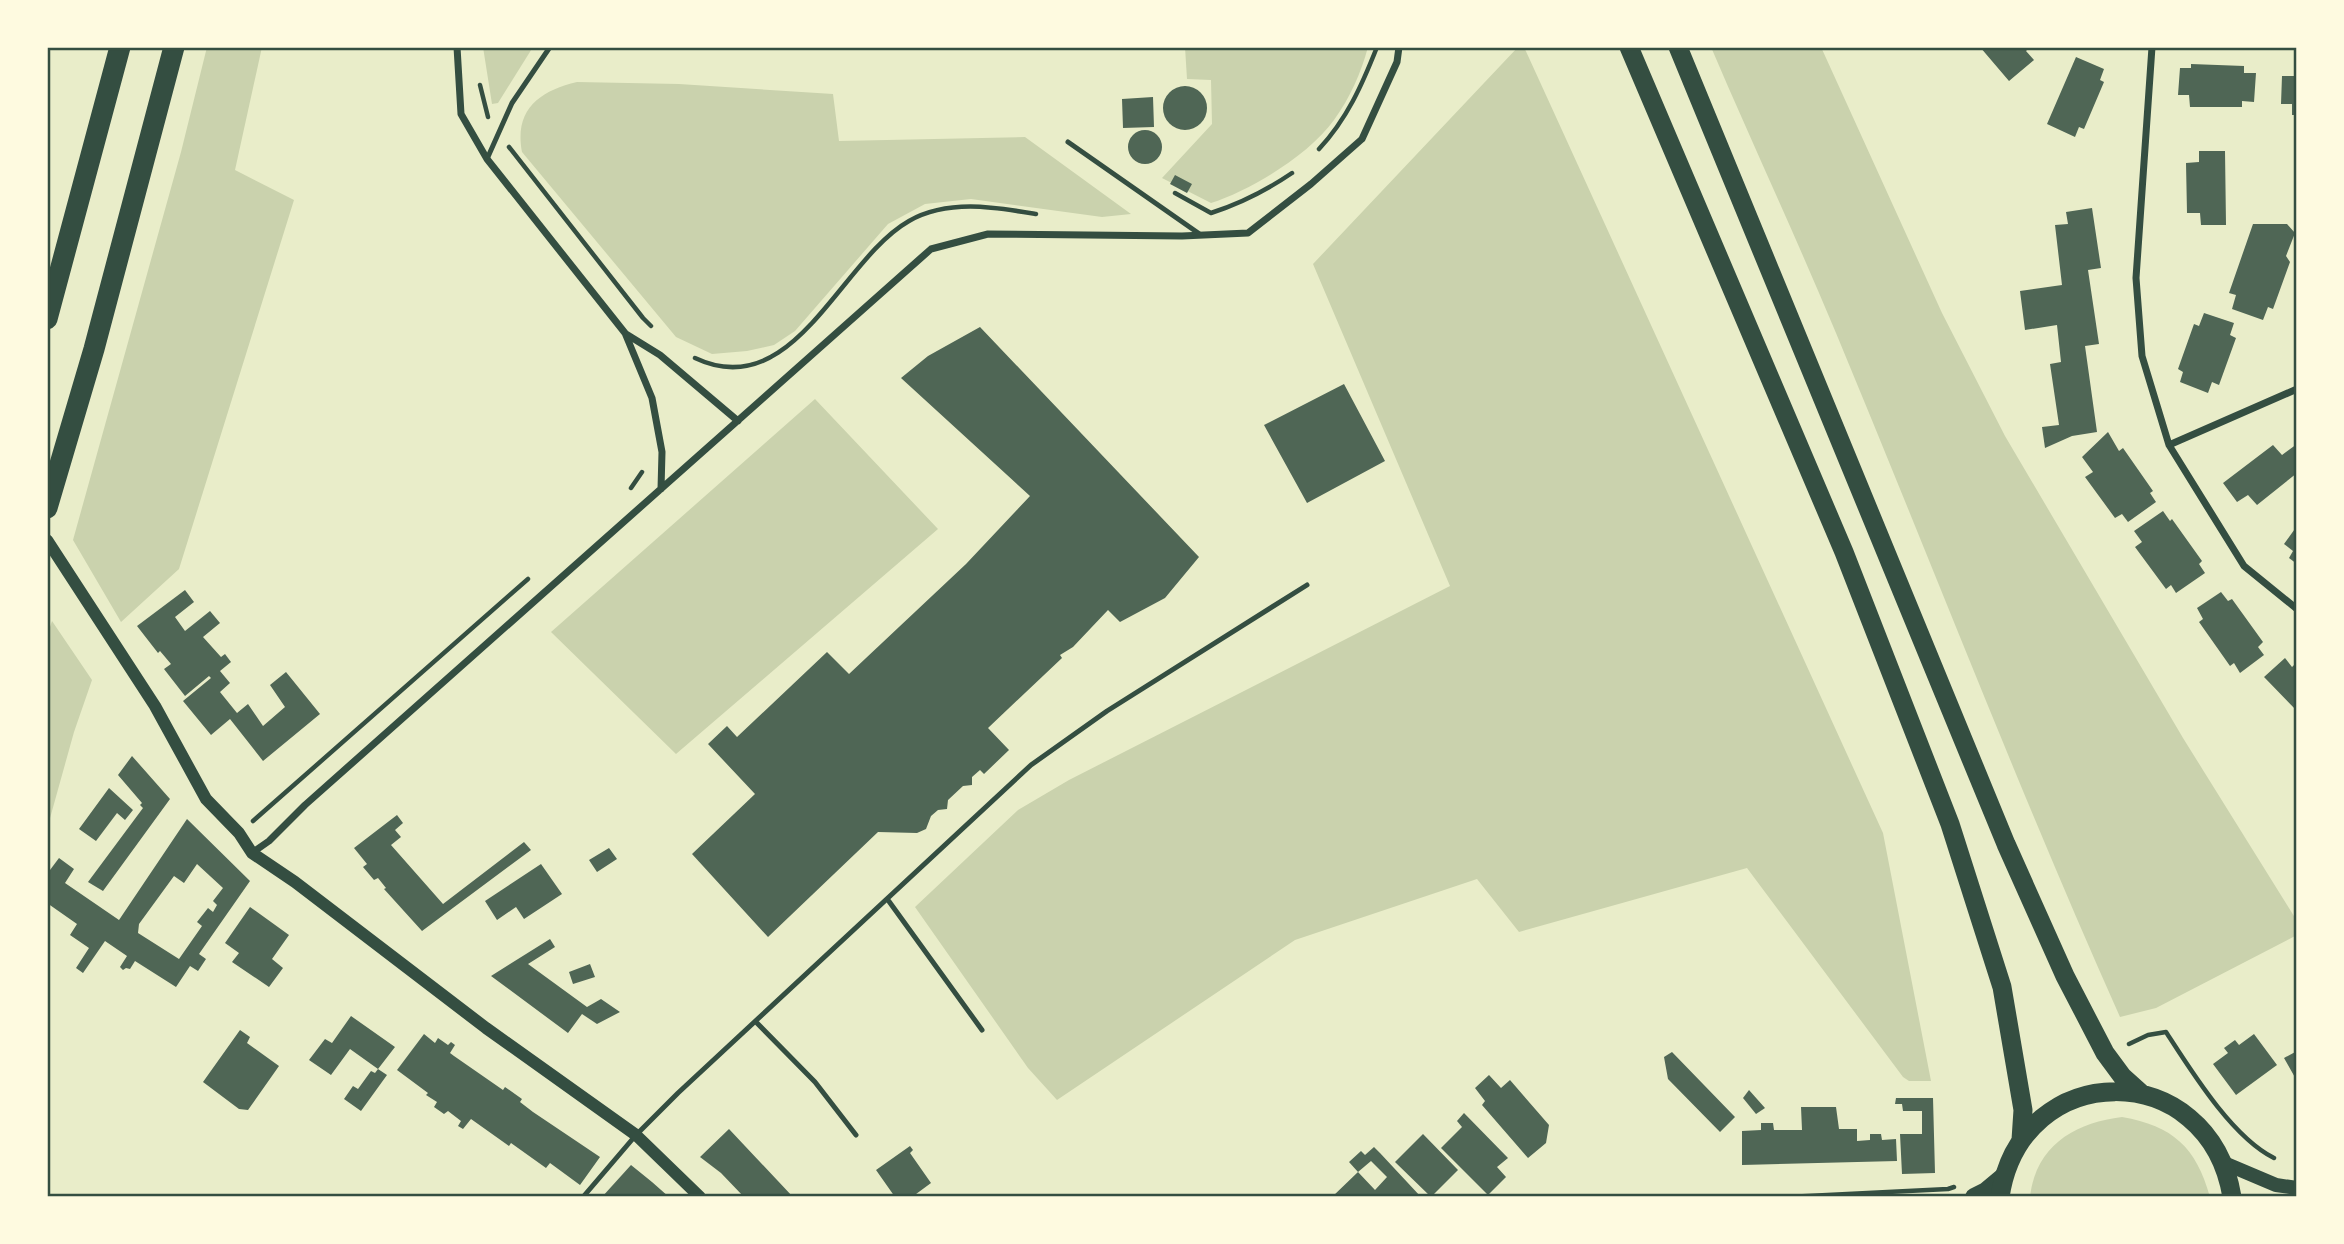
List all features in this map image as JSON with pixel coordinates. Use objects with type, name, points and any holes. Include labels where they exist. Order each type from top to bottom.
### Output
[{"type":"highway","points":[[47,319],[120,47]]},
{"type":"highway","points":[[47,508],[94,349],[174,47]]},
{"type":"highway","points":[[1629,47],[1844,552],[1950,824],[2002,987],[2023,1110],[2021,1140]]},
{"type":"highway","points":[[1678,47],[2011,856],[2065,976],[2105,1053],[2122,1076],[2142,1094]]},
{"type":"highway","points":[[2000,1197],[2011,1157],[2036,1123],[2054,1109],[2074,1099],[2119,1091],[2142,1094],[2188,1115],[2214,1145],[2224,1163],[2232,1197]]},
{"type":"main road","points":[[2224,1163],[2276,1185],[2297,1188]]},
{"type":"main road","points":[[1974,1197],[2004,1176]]},
{"type":"street","points":[[457,47],[461,114],[487,159],[625,333],[652,398],[662,452],[661,489]]},
{"type":"street","points":[[251,853],[269,841],[931,249],[988,234],[1248,233],[1311,184],[1362,139],[1397,62],[1399,47]]},
{"type":"street","points":[[2152,47],[2136,278],[2142,356],[2169,445],[2244,566],[2297,609]]},
{"type":"street","points":[[625,333],[660,355],[738,421]]},
{"type":"street","points":[[2169,445],[2297,389]]},
{"type":"street","points":[[47,540],[155,706],[206,799],[239,833],[251,853],[295,882],[486,1028],[636,1135],[700,1197]]},
{"type":"lane","points":[[487,159],[512,103],[550,47]]},
{"type":"lane","points":[[1069,142],[1201,235]]},
{"type":"lane","points":[[583,1197],[636,1135],[678,1093],[1031,765],[1107,711],[1307,585]]},
{"type":"lane","points":[[888,900],[982,1030]]},
{"type":"lane","points":[[756,1022],[815,1082],[856,1135]]},
{"type":"path","points":[[1315,155],[1334,134],[1350,109],[1377,47]]},
{"type":"path","points":[[478,76],[488,118],[643,318],[658,332]]},
{"type":"path","points":[[1153,202],[1163,187],[1211,213],[1267,188],[1298,168]]},
{"type":"path","points":[[686,354],[723,368],[769,358],[788,347],[889,235],[909,221],[931,212],[955,206],[976,206],[1040,215]]},
{"type":"path","points":[[625,333],[643,318]]},
{"type":"path","points":[[625,494],[635,484],[646,461]]},
{"type":"path","points":[[239,833],[531,576]]},
{"type":"path","points":[[2129,1044],[2148,1035],[2166,1032],[2202,1087],[2256,1149],[2280,1161]]},
{"type":"path","points":[[1787,1197],[1948,1189],[1957,1186]]},
{"type":"green space","points":[[207,47],[262,47],[235,170],[294,200],[179,569],[121,622],[73,540],[181,152]]},
{"type":"green space","points":[[483,47],[533,47],[498,103],[492,104]]},
{"type":"green space","points":[[1185,47],[1368,47],[1358,76],[1340,112],[1310,146],[1261,180],[1211,203],[1162,178],[1212,124],[1211,80],[1187,79]]},
{"type":"green space","points":[[1518,47],[1524,47],[1883,833],[1931,1081],[1909,1081],[1903,1077],[1747,868],[1519,932],[1477,879],[1295,940],[1057,1100],[1028,1068],[915,907],[1018,810],[1069,780],[1450,586],[1313,264]]},
{"type":"green space","points":[[1711,47],[1821,47],[1942,313],[2005,436],[2183,738],[2297,921],[2297,935],[2156,1008],[2120,1017],[2011,761],[1836,333]]},
{"type":"green space","points":[[577,82],[679,84],[833,94],[839,141],[1025,137],[1131,214],[1102,217],[971,199],[925,204],[888,224],[795,331],[774,345],[712,354],[676,337],[522,152],[522,125],[532,105],[551,91]]},
{"type":"green space","points":[[815,399],[938,529],[676,754],[551,632]]},
{"type":"green space","points":[[52,621],[92,680],[74,732],[47,829],[47,636]]},
{"type":"green space","points":[[2122,1117],[2155,1126],[2180,1142],[2198,1165],[2210,1197],[2030,1197],[2040,1163],[2049,1150],[2074,1131]]},
{"type":"building","points":[[1980,47],[2030,47],[2026,51],[2034,60],[2009,81]]},
{"type":"building","points":[[2076,57],[2104,69],[2100,80],[2104,82],[2084,129],[2079,127],[2075,137],[2047,124]]},
{"type":"building","points":[[2191,64],[2244,66],[2244,73],[2256,73],[2254,102],[2242,101],[2242,107],[2190,107],[2189,95],[2178,95],[2180,68],[2191,68]]},
{"type":"building","points":[[2294,72],[2297,72],[2297,115],[2292,115],[2292,104],[2281,104],[2282,76],[2294,76]]},
{"type":"building","points":[[1185,86],[1201,92],[1207,108],[1201,124],[1185,130],[1169,124],[1163,108],[1169,92]]},
{"type":"building","points":[[1153,97],[1154,127],[1123,128],[1122,99]]},
{"type":"building","points":[[1145,130],[1157,135],[1162,147],[1157,159],[1145,164],[1133,159],[1128,147],[1133,135]]},
{"type":"building","points":[[2199,151],[2225,151],[2226,225],[2201,225],[2200,213],[2187,213],[2186,163],[2199,162]]},
{"type":"building","points":[[1175,175],[1192,184],[1187,193],[1170,184]]},
{"type":"building","points":[[2092,208],[2101,268],[2088,270],[2099,344],[2085,346],[2097,432],[2072,436],[2045,448],[2042,427],[2059,425],[2050,364],[2061,362],[2057,325],[2025,330],[2020,291],[2062,285],[2055,225],[2068,224],[2066,212]]},
{"type":"building","points":[[2253,224],[2287,224],[2295,233],[2286,256],[2290,262],[2273,309],[2268,307],[2263,320],[2232,309],[2236,295],[2229,293]]},
{"type":"building","points":[[2204,313],[2234,323],[2230,335],[2236,338],[2219,385],[2212,382],[2208,393],[2180,382],[2183,372],[2178,369],[2194,324],[2199,326]]},
{"type":"building","points":[[980,327],[1199,557],[1165,598],[1120,622],[1108,610],[1073,647],[1060,655],[1062,658],[988,728],[1009,750],[984,774],[980,770],[972,777],[972,785],[963,786],[948,800],[947,809],[938,810],[931,816],[926,829],[917,833],[878,832],[768,937],[692,854],[755,794],[708,744],[727,726],[737,737],[827,652],[849,674],[966,564],[1030,496],[901,378],[928,356]]},
{"type":"building","points":[[1344,384],[1385,461],[1307,503],[1264,425]]},
{"type":"building","points":[[2108,432],[2119,451],[2123,448],[2153,491],[2150,493],[2156,502],[2128,522],[2122,514],[2115,518],[2085,477],[2093,472],[2082,457]]},
{"type":"building","points":[[2297,444],[2297,473],[2257,505],[2248,495],[2237,502],[2223,483],[2273,445],[2282,455]]},
{"type":"building","points":[[2163,511],[2170,521],[2172,519],[2202,561],[2199,564],[2205,573],[2176,593],[2171,585],[2166,589],[2135,547],[2142,542],[2134,531]]},
{"type":"building","points":[[2297,526],[2297,564],[2289,558],[2293,551],[2284,544]]},
{"type":"building","points":[[185,590],[194,602],[175,617],[185,631],[210,611],[220,623],[203,637],[221,657],[225,654],[231,662],[220,671],[230,683],[220,692],[237,713],[248,704],[263,726],[285,707],[270,685],[286,672],[320,714],[263,761],[230,719],[211,735],[183,701],[211,678],[209,676],[185,696],[164,669],[171,664],[160,651],[158,653],[137,626]]},
{"type":"building","points":[[2221,592],[2228,601],[2232,599],[2263,642],[2258,647],[2264,655],[2240,673],[2234,663],[2230,666],[2199,622],[2203,619],[2197,608]]},
{"type":"building","points":[[2285,658],[2292,667],[2297,662],[2297,711],[2264,677]]},
{"type":"building","points":[[132,756],[170,799],[103,891],[88,882],[143,808],[140,805],[142,803],[118,775]]},
{"type":"building","points":[[109,788],[133,810],[125,820],[117,813],[96,841],[79,829]]},
{"type":"building","points":[[397,815],[403,823],[395,830],[401,837],[391,845],[443,904],[524,842],[531,850],[422,931],[384,889],[386,888],[378,878],[374,880],[363,867],[367,864],[354,848]]},
{"type":"building","points":[[187,819],[250,881],[199,954],[206,959],[198,971],[190,966],[176,987],[135,961],[130,969],[123,970],[120,967],[127,956],[105,941],[83,973],[76,968],[89,948],[70,935],[77,924],[47,903],[47,874],[59,858],[74,869],[65,883],[119,920]],"holes":[[[197,864],[223,888],[213,901],[217,905],[213,912],[208,908],[197,922],[202,926],[179,959],[138,933],[139,924],[174,876],[184,883]]]},
{"type":"building","points":[[609,848],[617,859],[597,872],[589,860]]},
{"type":"building","points":[[541,864],[562,894],[524,919],[516,907],[497,920],[485,901]]},
{"type":"building","points":[[250,907],[289,935],[272,959],[283,968],[269,987],[232,962],[239,953],[225,943]]},
{"type":"building","points":[[550,939],[555,947],[528,964],[587,1007],[601,999],[620,1012],[597,1024],[582,1014],[568,1033],[491,976]]},
{"type":"building","points":[[590,964],[595,977],[573,984],[569,972]]},
{"type":"building","points":[[351,1016],[395,1047],[378,1069],[350,1049],[331,1075],[309,1060],[325,1039],[332,1043]]},
{"type":"building","points":[[240,1030],[250,1037],[247,1043],[279,1066],[248,1110],[239,1109],[203,1082]]},
{"type":"building","points":[[424,1034],[435,1043],[438,1038],[448,1045],[451,1042],[455,1045],[450,1053],[503,1090],[505,1087],[522,1099],[520,1102],[533,1112],[600,1157],[580,1185],[550,1163],[546,1168],[511,1143],[509,1146],[471,1119],[463,1129],[458,1126],[461,1121],[448,1111],[444,1114],[434,1107],[437,1102],[426,1095],[428,1093],[397,1070]]},
{"type":"building","points":[[2254,1034],[2277,1065],[2236,1095],[2213,1064],[2228,1053],[2224,1048],[2235,1040],[2239,1045]]},
{"type":"building","points":[[2297,1051],[2297,1081],[2284,1058]]},
{"type":"building","points":[[1672,1052],[1735,1117],[1720,1132],[1668,1079],[1664,1057]]},
{"type":"building","points":[[378,1069],[387,1075],[361,1111],[344,1099],[353,1086],[358,1089],[371,1071],[375,1073]]},
{"type":"building","points":[[1489,1075],[1501,1088],[1510,1080],[1549,1125],[1546,1143],[1528,1158],[1482,1105],[1485,1101],[1475,1088]]},
{"type":"building","points":[[1749,1090],[1765,1108],[1756,1114],[1743,1098]]},
{"type":"building","points":[[1896,1098],[1933,1098],[1935,1173],[1902,1174],[1900,1134],[1922,1134],[1922,1111],[1903,1111],[1902,1104],[1895,1104]]},
{"type":"building","points":[[1801,1107],[1836,1107],[1839,1129],[1857,1129],[1857,1141],[1870,1140],[1870,1134],[1881,1134],[1882,1140],[1896,1139],[1897,1161],[1742,1165],[1742,1131],[1761,1130],[1761,1123],[1773,1123],[1774,1130],[1802,1130]]},
{"type":"building","points":[[1464,1113],[1508,1158],[1497,1167],[1506,1177],[1488,1195],[1441,1148],[1462,1127],[1457,1121]]},
{"type":"building","points":[[729,1129],[793,1197],[744,1197],[721,1173],[700,1157]]},
{"type":"building","points":[[1423,1134],[1458,1170],[1431,1197],[1395,1162]]},
{"type":"building","points":[[910,1146],[913,1150],[910,1153],[931,1183],[912,1197],[895,1197],[876,1170]]},
{"type":"building","points":[[1374,1147],[1421,1197],[1354,1197],[1351,1194],[1348,1197],[1332,1197],[1358,1172],[1349,1162],[1361,1151],[1365,1155]],"holes":[[[1371,1161],[1387,1177],[1375,1190],[1358,1172]]]},
{"type":"building","points":[[631,1165],[652,1182],[669,1197],[602,1197]]}]
